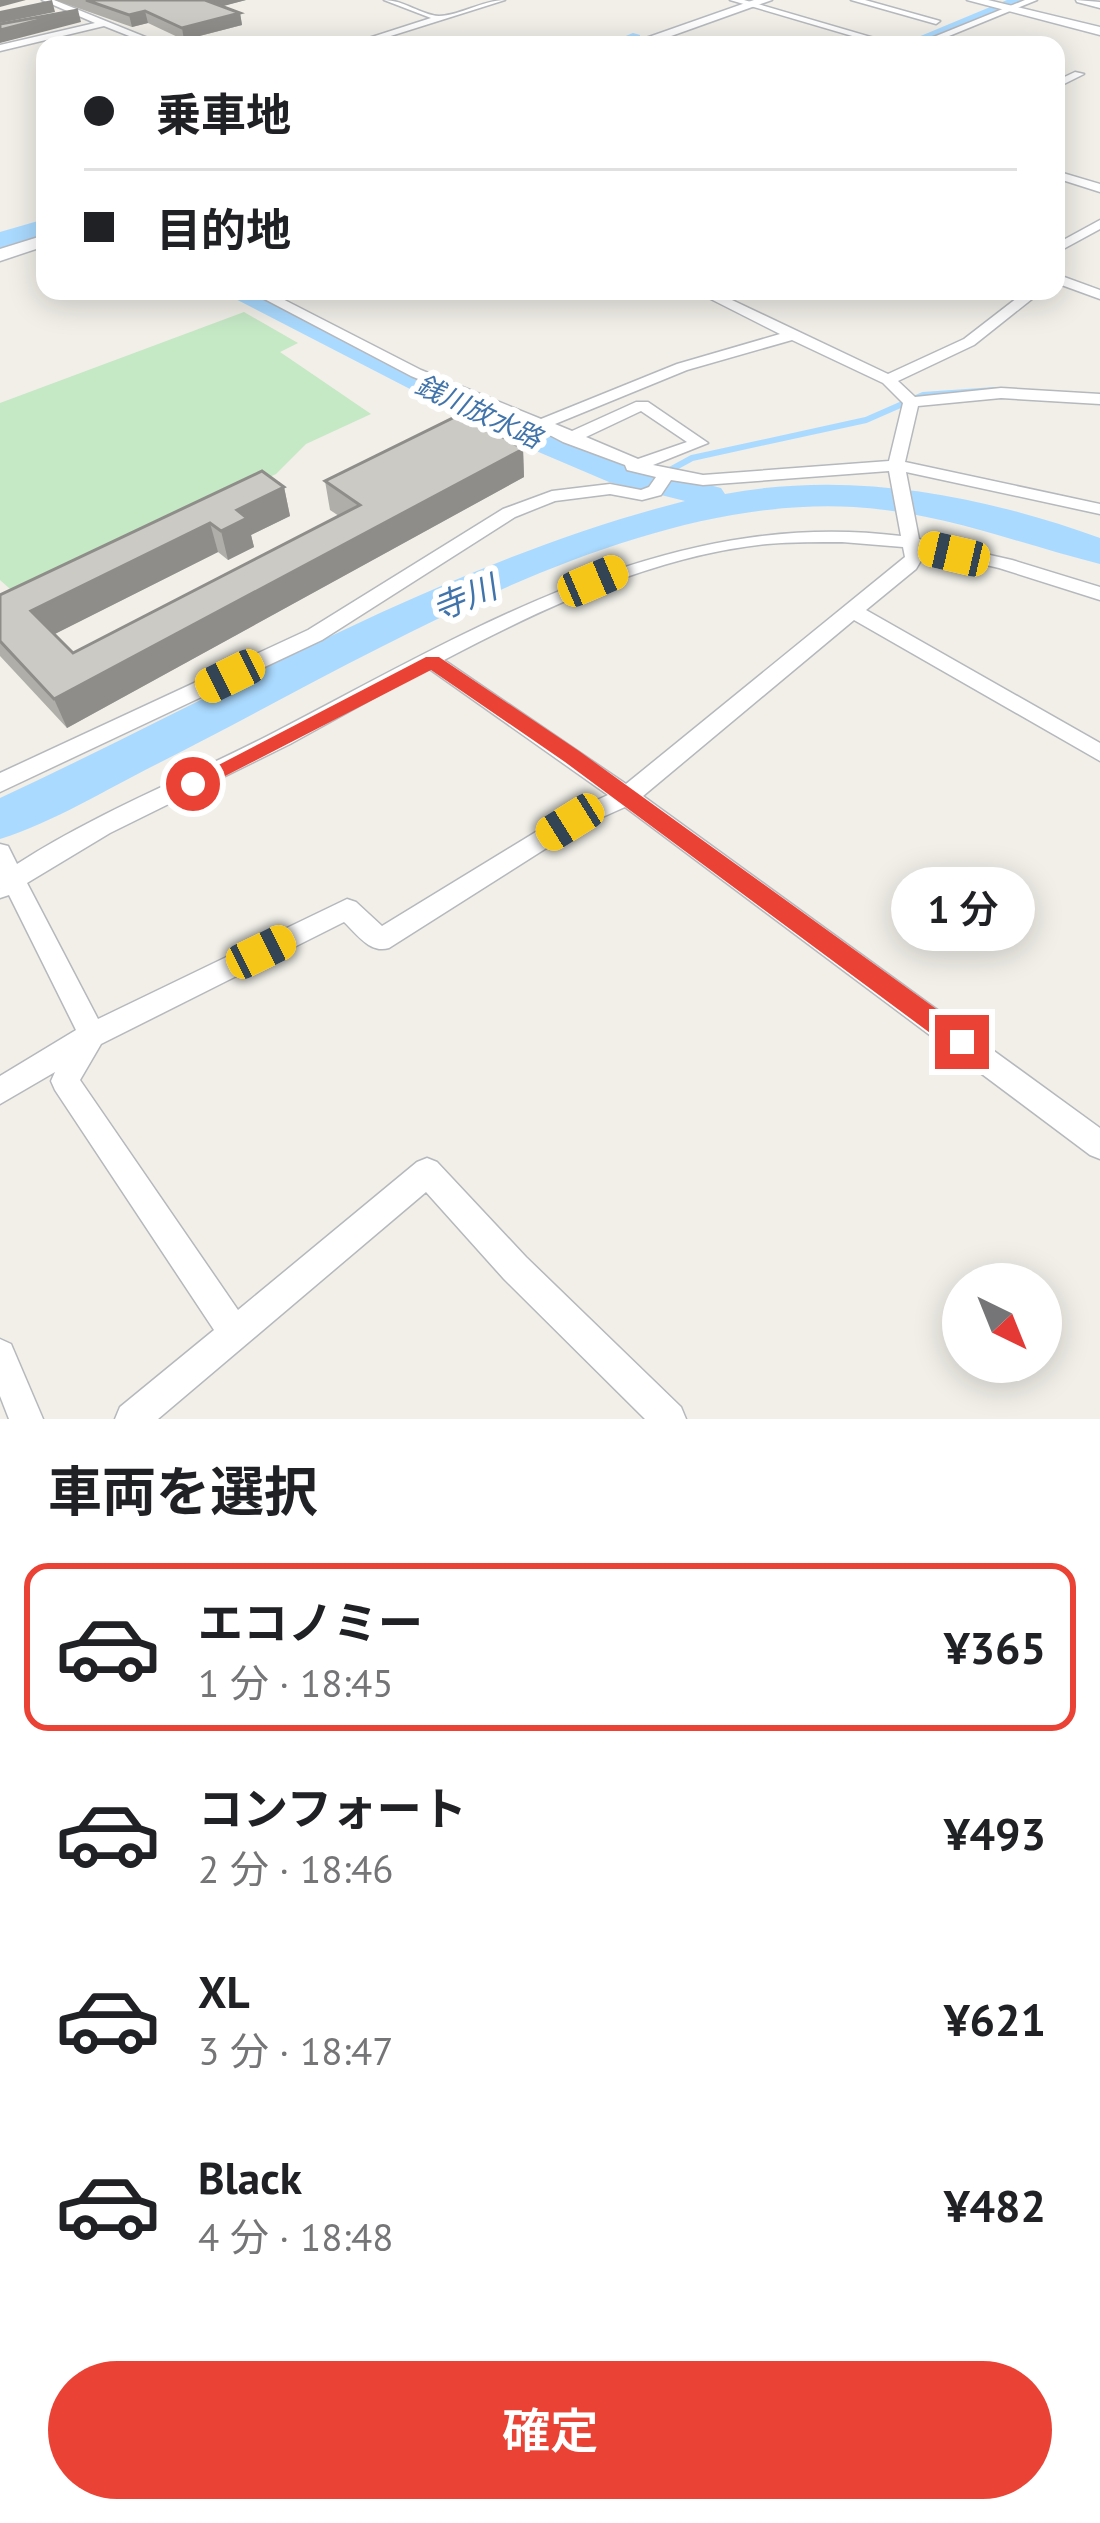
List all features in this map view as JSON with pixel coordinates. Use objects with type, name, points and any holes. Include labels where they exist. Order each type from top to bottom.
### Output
[{"type":"street","points":[[388,0],[436,17]]},
{"type":"street","points":[[379,36],[501,0]]},
{"type":"street","points":[[734,0],[759,2],[865,36]]},
{"type":"street","points":[[855,0],[936,21]]},
{"type":"street","points":[[973,0],[1100,31]]},
{"type":"street","points":[[941,36],[1033,0]]},
{"type":"street","points":[[1080,0],[1100,5]]},
{"type":"street","points":[[49,2],[138,36]]},
{"type":"street","points":[[660,36],[759,2]]},
{"type":"street","points":[[62,17],[82,13]]},
{"type":"street","points":[[50,36],[105,23]]},
{"type":"street","points":[[0,48],[36,39]]},
{"type":"street","points":[[1065,80],[1079,74]]},
{"type":"street","points":[[1065,177],[1100,188]]},
{"type":"street","points":[[1065,244],[1100,224]]},
{"type":"street","points":[[0,255],[36,243]]},
{"type":"street","points":[[1065,282],[1100,296]]},
{"type":"street","points":[[274,300],[416,373],[651,471],[703,480],[897,468],[1100,508]]},
{"type":"street","points":[[721,300],[888,380],[907,400]]},
{"type":"street","points":[[888,380],[968,342],[1023,300]]},
{"type":"street","points":[[537,426],[682,367],[793,335]]},
{"type":"street","points":[[907,400],[1001,393],[1100,399]]},
{"type":"street","points":[[0,1091],[92,1036],[347,909],[380,940],[570,822],[627,796],[909,566],[914,557],[897,468],[907,400]]},
{"type":"street","points":[[569,439],[643,406],[700,442],[651,471]]},
{"type":"street","points":[[0,782],[315,635],[508,513],[610,488],[642,495],[656,491],[651,471]]},
{"type":"street","points":[[92,1036],[5,871],[564,593],[680,554],[824,536],[911,540],[1100,593]]},
{"type":"street","points":[[857,613],[1100,753]]},
{"type":"street","points":[[432,661],[627,796],[1100,1145]]},
{"type":"street","points":[[92,1036],[65,1081],[236,1334]]},
{"type":"street","points":[[132,1419],[427,1172],[514,1268],[669,1419]]},
{"type":"street","points":[[0,1355],[26,1419]]},
{"type":"green space","points":[[244,312],[298,343],[280,352],[371,414],[306,444],[276,474],[18,596],[0,580],[0,403]]},
{"type":"building","points":[[86,0],[205,0],[240,13],[182,28],[145,11],[129,15]]},
{"type":"building","points":[[78,10],[0,30],[0,24]]},
{"type":"building","points":[[463,413],[523,449],[54,699],[0,641],[0,595],[262,471],[284,487],[237,510],[247,518],[221,531],[210,523],[31,611],[73,653],[360,505],[325,481]]},
{"type":"waterway","points":[[932,36],[1024,0]]},
{"type":"waterway","points":[[0,241],[36,230]]},
{"type":"waterway","name":"銭川放水路","points":[[253,300],[515,430],[622,474],[708,496]]},
{"type":"waterway","points":[[648,482],[692,458],[866,420],[923,395],[995,390]]},
{"type":"waterway","name":"寺川","points":[[0,820],[503,576],[625,529],[687,512],[815,495],[887,498],[997,518],[1100,552]]},
{"type":"route","points":[[193,784],[432,661],[572,756],[962,1042]]}]
